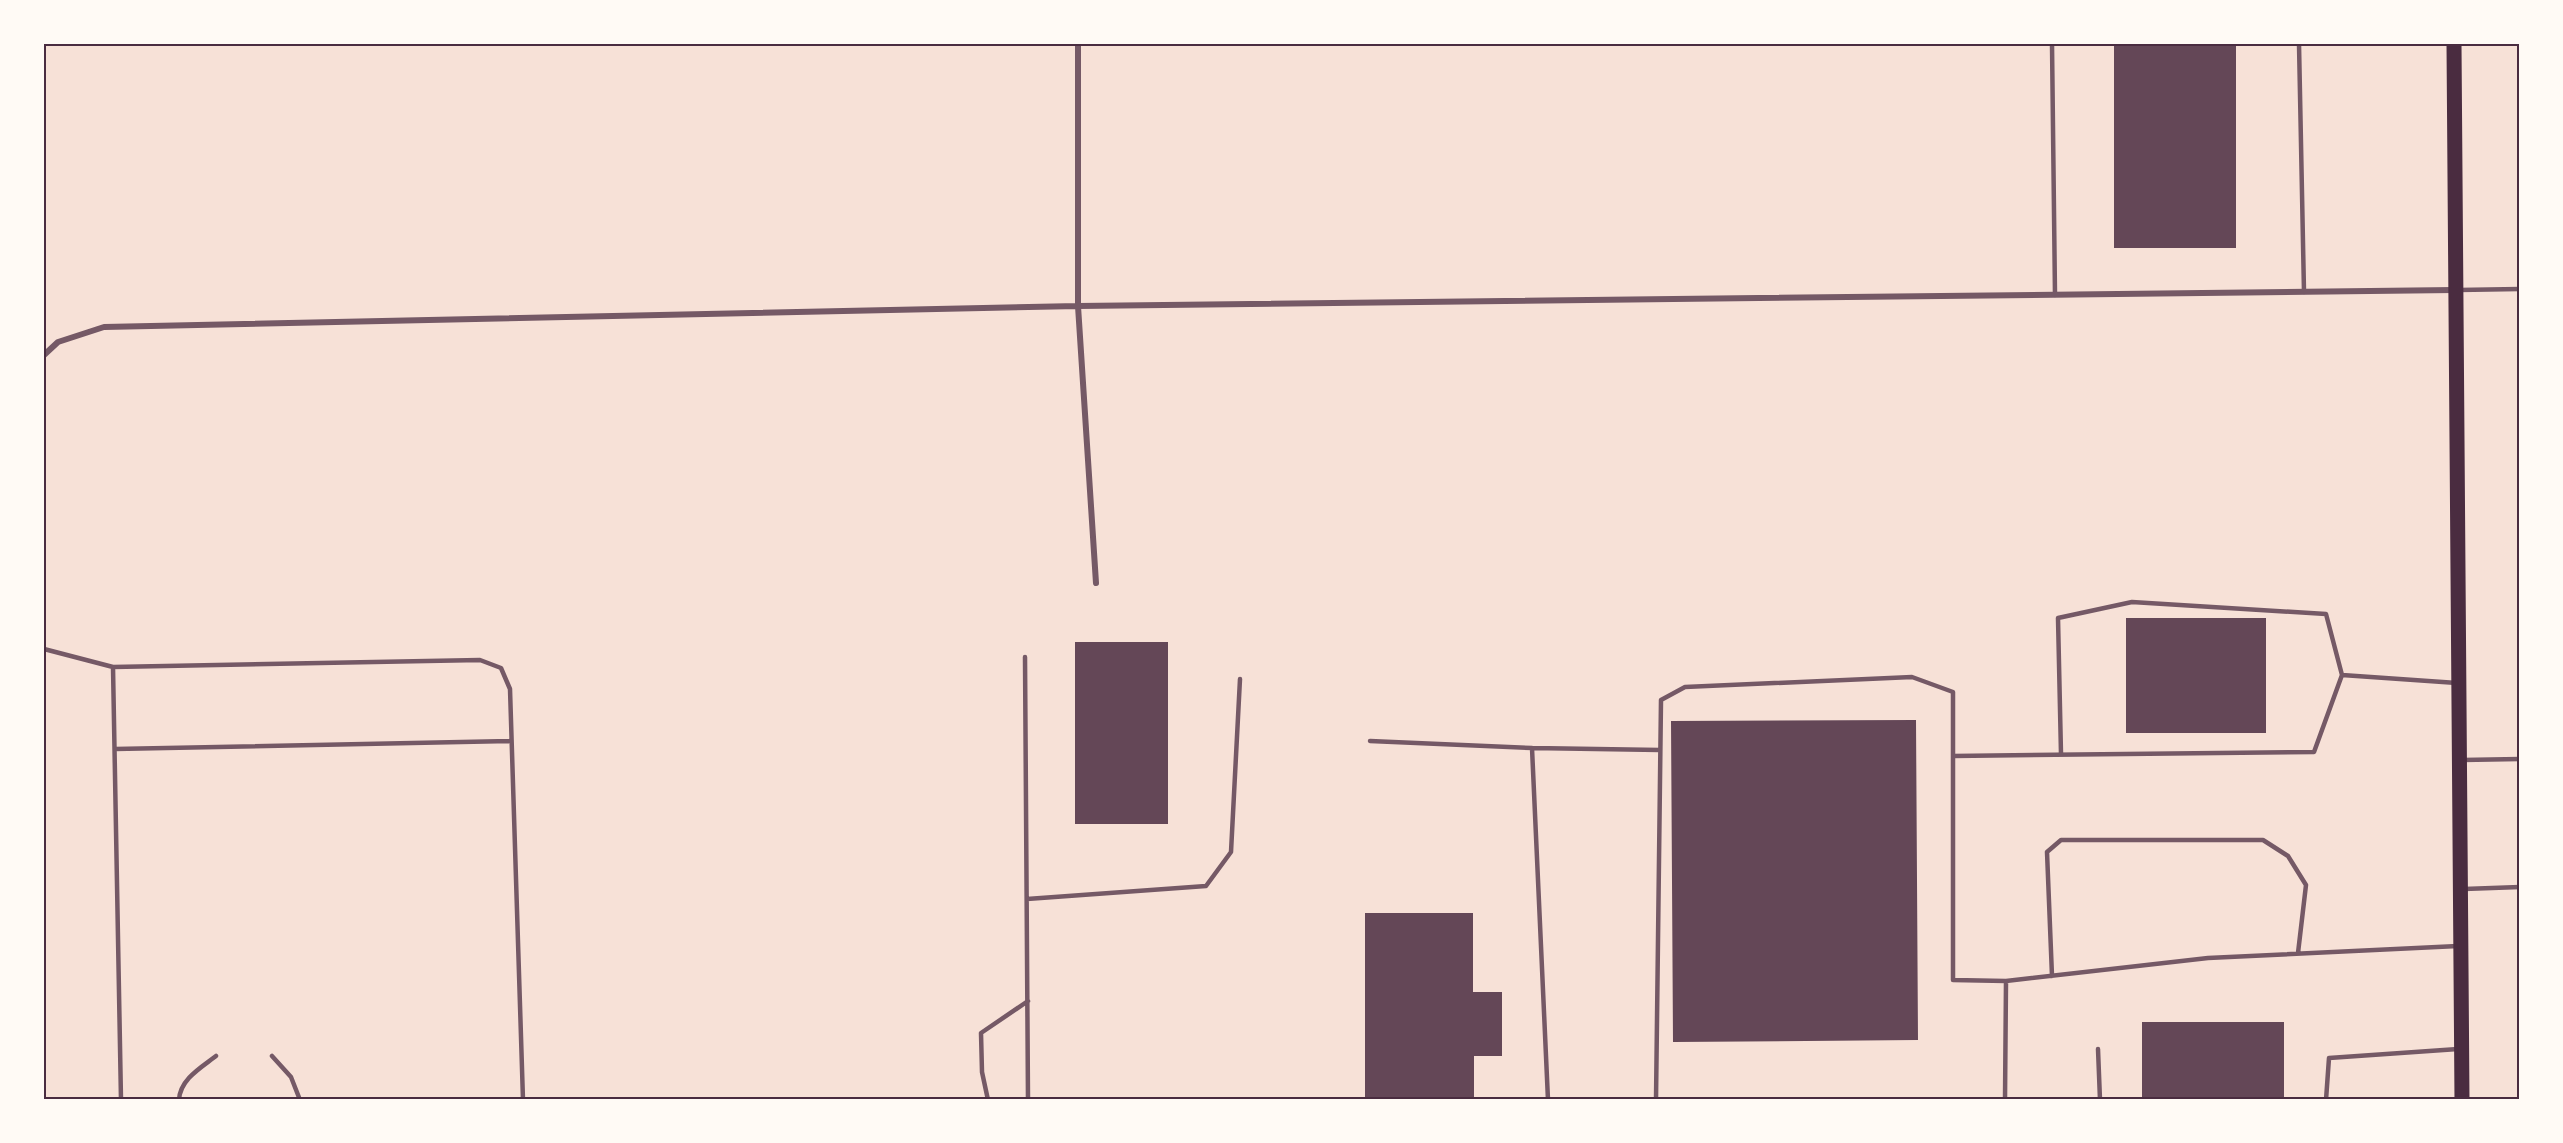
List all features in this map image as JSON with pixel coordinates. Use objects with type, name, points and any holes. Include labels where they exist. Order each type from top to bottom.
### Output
[{"type":"main road","points":[[2454,44],[2458,290],[2462,1100]]},
{"type":"street","points":[[1078,44],[1078,306],[1096,583]]},
{"type":"street","points":[[44,356],[58,342],[104,327],[1078,306],[2458,290]]},
{"type":"lane","points":[[2052,44],[2055,295]]},
{"type":"lane","points":[[2299,44],[2304,292]]},
{"type":"lane","points":[[2458,290],[2520,289]]},
{"type":"lane","points":[[1953,756],[2314,752],[2342,675],[2325,614],[2132,602],[2058,618],[2061,754]]},
{"type":"lane","points":[[44,649],[113,668],[480,660],[501,668],[510,688],[523,1100]]},
{"type":"lane","points":[[1025,657],[1028,1100]]},
{"type":"lane","points":[[113,668],[122,1100]]},
{"type":"lane","points":[[2342,675],[2460,683]]},
{"type":"lane","points":[[1656,1100],[1661,700],[1685,687],[1912,677],[1953,692],[1953,980],[2006,981],[2208,958],[2461,945]]},
{"type":"lane","points":[[1027,899],[1206,886],[1231,852],[1240,679]]},
{"type":"lane","points":[[115,749],[511,741]]},
{"type":"lane","points":[[1370,741],[1532,748],[1660,750]]},
{"type":"lane","points":[[1532,748],[1548,1100]]},
{"type":"lane","points":[[2460,760],[2520,759]]},
{"type":"lane","points":[[2052,976],[2047,852],[2061,840],[2263,840],[2288,856],[2306,885],[2298,953]]},
{"type":"lane","points":[[2461,889],[2520,887]]},
{"type":"lane","points":[[2005,1100],[2006,981]]},
{"type":"lane","points":[[988,1100],[982,1072],[981,1033],[1028,1000]]},
{"type":"lane","points":[[2098,1048],[2100,1100]]},
{"type":"lane","points":[[2326,1100],[2329,1058],[2462,1049]]},
{"type":"lane","points":[[179,1100],[180,1092],[191,1075],[216,1056]]},
{"type":"lane","points":[[272,1056],[291,1077],[300,1100]]},
{"type":"building","points":[[2114,44],[2236,44],[2236,248],[2114,248]]},
{"type":"building","points":[[2126,618],[2266,618],[2266,733],[2126,733]]},
{"type":"building","points":[[1075,642],[1168,642],[1168,824],[1075,824]]},
{"type":"building","points":[[1916,720],[1918,1040],[1673,1042],[1671,721]]},
{"type":"building","points":[[1365,913],[1473,913],[1473,992],[1502,992],[1502,1056],[1474,1056],[1474,1100],[1365,1100]]},
{"type":"building","points":[[2142,1022],[2284,1022],[2284,1100],[2142,1100]]}]
